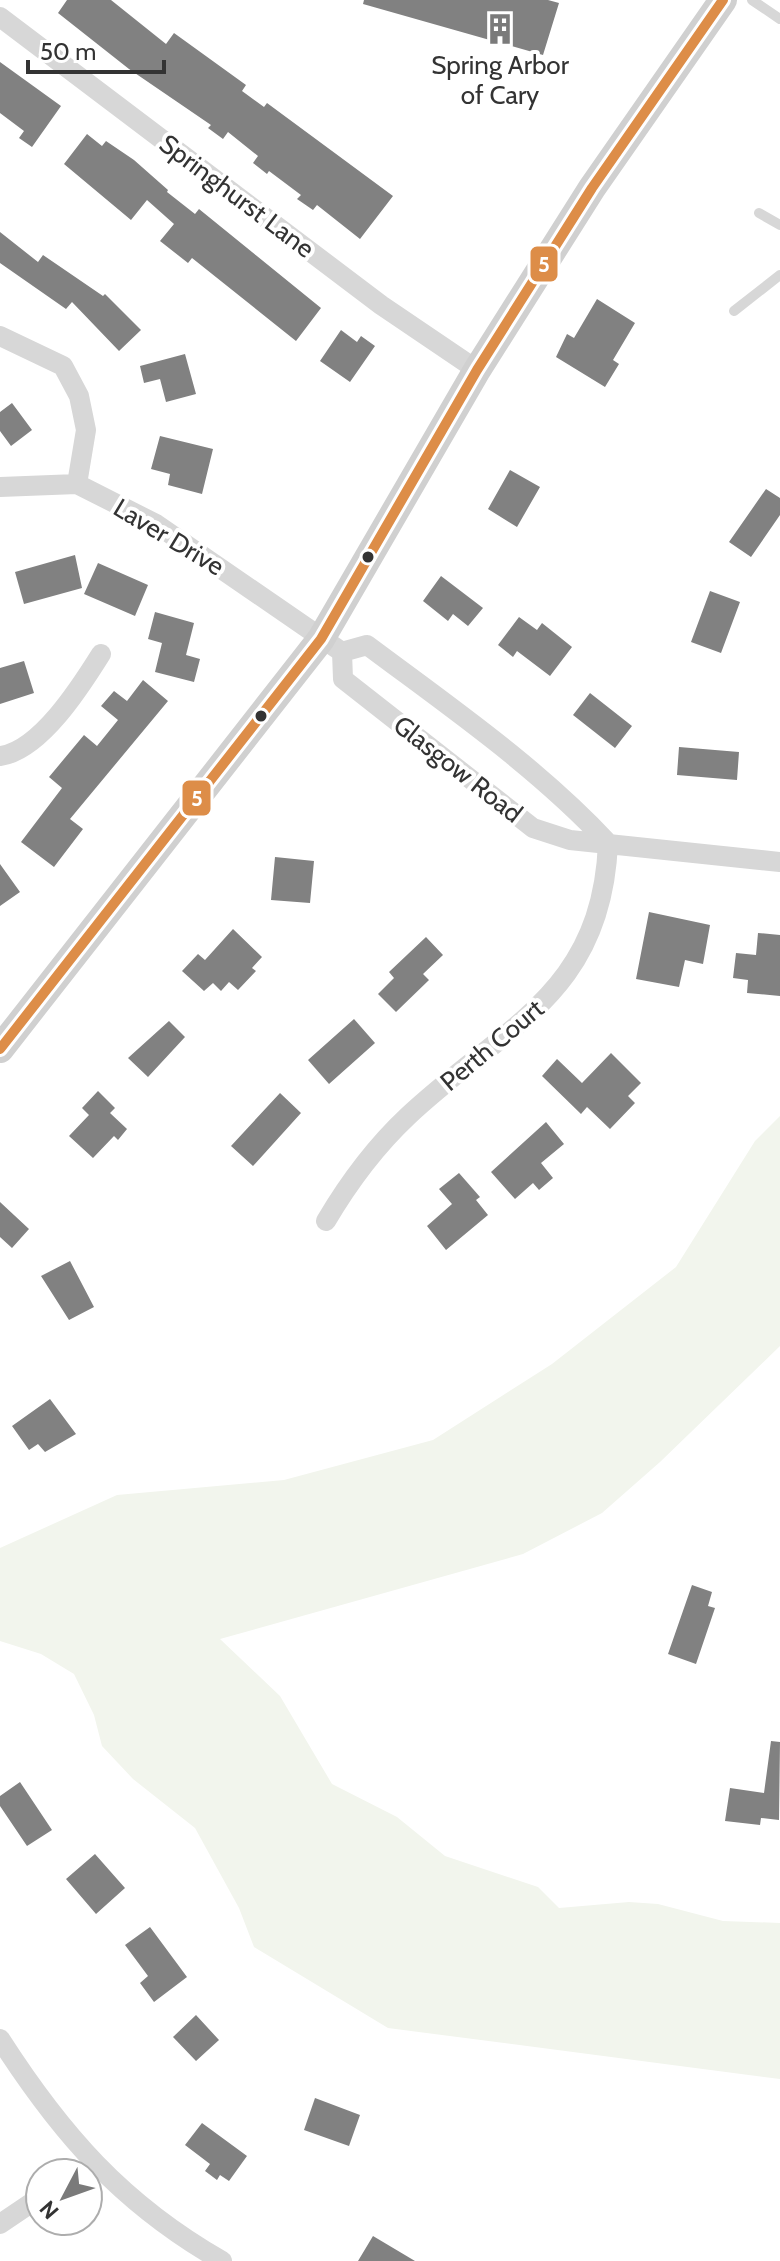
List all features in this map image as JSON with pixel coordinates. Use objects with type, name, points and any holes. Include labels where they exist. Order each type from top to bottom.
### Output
[{"type":"main road","points":[[0,1049],[331,646],[477,370],[592,188],[723,0]]},
{"type":"street","name":"Springhurst Lane","points":[[0,17],[381,305],[477,370]]},
{"type":"street","points":[[0,336],[63,366],[79,396],[86,430],[77,484]]},
{"type":"street","name":"Laver Drive","points":[[0,487],[77,484],[156,524],[331,646]]},
{"type":"street","name":"Glasgow Road","points":[[608,843],[578,811],[533,772],[367,645],[331,646],[343,679],[504,807],[550,835],[570,840],[780,862]]},
{"type":"street","points":[[1,760],[67,708],[101,654]]},
{"type":"street","name":"Perth Court","points":[[326,1221],[347,1185],[381,1143],[409,1115],[546,1001],[572,970],[595,921],[608,843]]},
{"type":"street","points":[[0,2039],[78,2157]]},
{"type":"street","points":[[104,2182],[222,2261]]},
{"type":"street","points":[[0,2224],[24,2208]]},
{"type":"lane","points":[[752,0],[780,19]]},
{"type":"lane","points":[[759,213],[780,225]]},
{"type":"lane","points":[[734,311],[780,275]]},
{"type":"shaded area","points":[[780,1116],[780,1346],[660,1462],[602,1513],[523,1554],[220,1639],[280,1696],[332,1784],[397,1817],[445,1856],[538,1887],[559,1908],[629,1902],[658,1904],[723,1921],[780,1923],[780,2079],[388,2028],[254,1947],[239,1908],[195,1828],[133,1779],[102,1746],[94,1715],[74,1674],[41,1654],[0,1641],[0,1548],[117,1495],[284,1480],[433,1440],[552,1364],[676,1267],[755,1141]]},
{"type":"building","points":[[67,0],[111,0],[166,44],[174,33],[246,85],[242,91],[264,107],[267,103],[393,196],[360,239],[317,205],[313,210],[297,199],[301,195],[253,163],[258,156],[228,132],[223,139],[208,128],[211,125],[129,69],[58,13]]},
{"type":"building","name":"Spring Arbor of Cary","points":[[364,0],[548,0],[559,3],[543,55],[363,4]]},
{"type":"building","points":[[0,62],[61,106],[32,147],[19,138],[24,131],[0,113]]},
{"type":"building","points":[[87,134],[102,146],[106,141],[134,160],[167,192],[195,214],[199,209],[321,308],[296,341],[192,258],[188,263],[160,241],[174,224],[147,200],[131,220],[64,164]]},
{"type":"building","points":[[0,232],[38,262],[43,255],[103,296],[105,294],[141,330],[119,351],[72,302],[66,309],[0,263]]},
{"type":"building","points":[[597,299],[635,323],[613,360],[619,364],[605,387],[556,357],[567,334],[574,338]]},
{"type":"building","points":[[341,330],[357,342],[361,336],[375,346],[350,382],[320,361]]},
{"type":"building","points":[[185,354],[196,394],[166,402],[160,379],[144,383],[140,366]]},
{"type":"building","points":[[12,403],[32,430],[11,446],[0,431],[0,412]]},
{"type":"building","points":[[160,436],[213,449],[202,494],[168,485],[170,474],[151,469]]},
{"type":"building","points":[[510,470],[540,487],[517,527],[488,509]]},
{"type":"building","points":[[766,489],[780,498],[780,515],[751,557],[729,542]]},
{"type":"building","points":[[75,555],[82,588],[24,604],[15,572]]},
{"type":"building","points":[[98,563],[148,585],[135,616],[84,594]]},
{"type":"building","points":[[441,576],[483,608],[468,626],[453,614],[448,621],[423,601]]},
{"type":"building","points":[[710,591],[740,602],[721,653],[691,642]]},
{"type":"building","points":[[155,612],[194,623],[186,655],[200,659],[194,682],[155,672],[162,643],[148,639]]},
{"type":"building","points":[[519,617],[537,630],[542,623],[572,647],[550,676],[517,651],[513,657],[498,645]]},
{"type":"building","points":[[24,661],[34,693],[0,704],[0,668]]},
{"type":"building","points":[[143,680],[168,701],[70,819],[83,829],[54,867],[21,842],[62,788],[49,777],[84,735],[97,746],[118,720],[101,706],[114,691],[127,701]]},
{"type":"building","points":[[590,693],[632,726],[615,748],[573,715]]},
{"type":"building","points":[[679,747],[739,752],[737,780],[677,775]]},
{"type":"building","points":[[275,857],[314,861],[310,903],[271,900]]},
{"type":"building","points":[[0,864],[20,892],[0,906]]},
{"type":"building","points":[[649,912],[710,925],[703,964],[685,960],[679,987],[636,979]]},
{"type":"building","points":[[233,929],[262,957],[252,968],[256,971],[238,990],[229,982],[221,991],[213,983],[204,991],[182,971],[198,954],[205,960]]},
{"type":"building","points":[[758,933],[780,935],[780,996],[747,993],[748,980],[733,978],[736,953],[756,955]]},
{"type":"building","points":[[426,937],[443,955],[423,974],[429,980],[396,1012],[378,994],[394,978],[389,972]]},
{"type":"building","points":[[354,1019],[375,1043],[329,1084],[308,1060]]},
{"type":"building","points":[[169,1021],[185,1037],[148,1077],[128,1058]]},
{"type":"building","points":[[611,1053],[641,1083],[628,1096],[635,1103],[610,1129],[587,1107],[581,1114],[542,1076],[557,1059],[582,1083]]},
{"type":"building","points":[[98,1091],[115,1108],[110,1113],[127,1129],[118,1140],[114,1136],[93,1158],[69,1136],[89,1115],[82,1108]]},
{"type":"building","points":[[280,1093],[301,1113],[253,1166],[231,1146]]},
{"type":"building","points":[[546,1122],[564,1144],[541,1163],[553,1178],[539,1190],[533,1183],[515,1199],[491,1172]]},
{"type":"building","points":[[459,1173],[480,1197],[476,1200],[488,1215],[446,1250],[427,1226],[452,1204],[439,1189]]},
{"type":"building","points":[[0,1202],[29,1229],[12,1248],[0,1237]]},
{"type":"building","points":[[70,1261],[94,1307],[69,1320],[41,1276]]},
{"type":"building","points":[[50,1399],[76,1434],[45,1452],[38,1444],[29,1450],[12,1426]]},
{"type":"building","points":[[692,1585],[712,1592],[708,1606],[715,1608],[696,1664],[668,1654]]},
{"type":"building","points":[[771,1741],[780,1742],[779,1820],[761,1818],[760,1825],[725,1821],[730,1788],[764,1793]]},
{"type":"building","points":[[20,1782],[52,1830],[27,1846],[0,1806],[0,1796]]},
{"type":"building","points":[[95,1854],[125,1888],[96,1914],[66,1879]]},
{"type":"building","points":[[150,1927],[187,1977],[154,2002],[140,1983],[148,1976],[125,1945]]},
{"type":"building","points":[[196,2015],[219,2040],[196,2061],[173,2037]]},
{"type":"building","points":[[315,2098],[360,2115],[349,2146],[304,2130]]},
{"type":"building","points":[[202,2123],[247,2156],[229,2181],[220,2175],[217,2180],[205,2171],[210,2164],[185,2145]]},
{"type":"building","points":[[373,2236],[415,2261],[358,2261]]},
{"type":"transit line","name":"5","points":[[0,1049],[321,639],[477,370],[592,188],[723,0]]},
{"type":"place","name":"Spring Arbor of Cary","points":[[500,29]]}]
